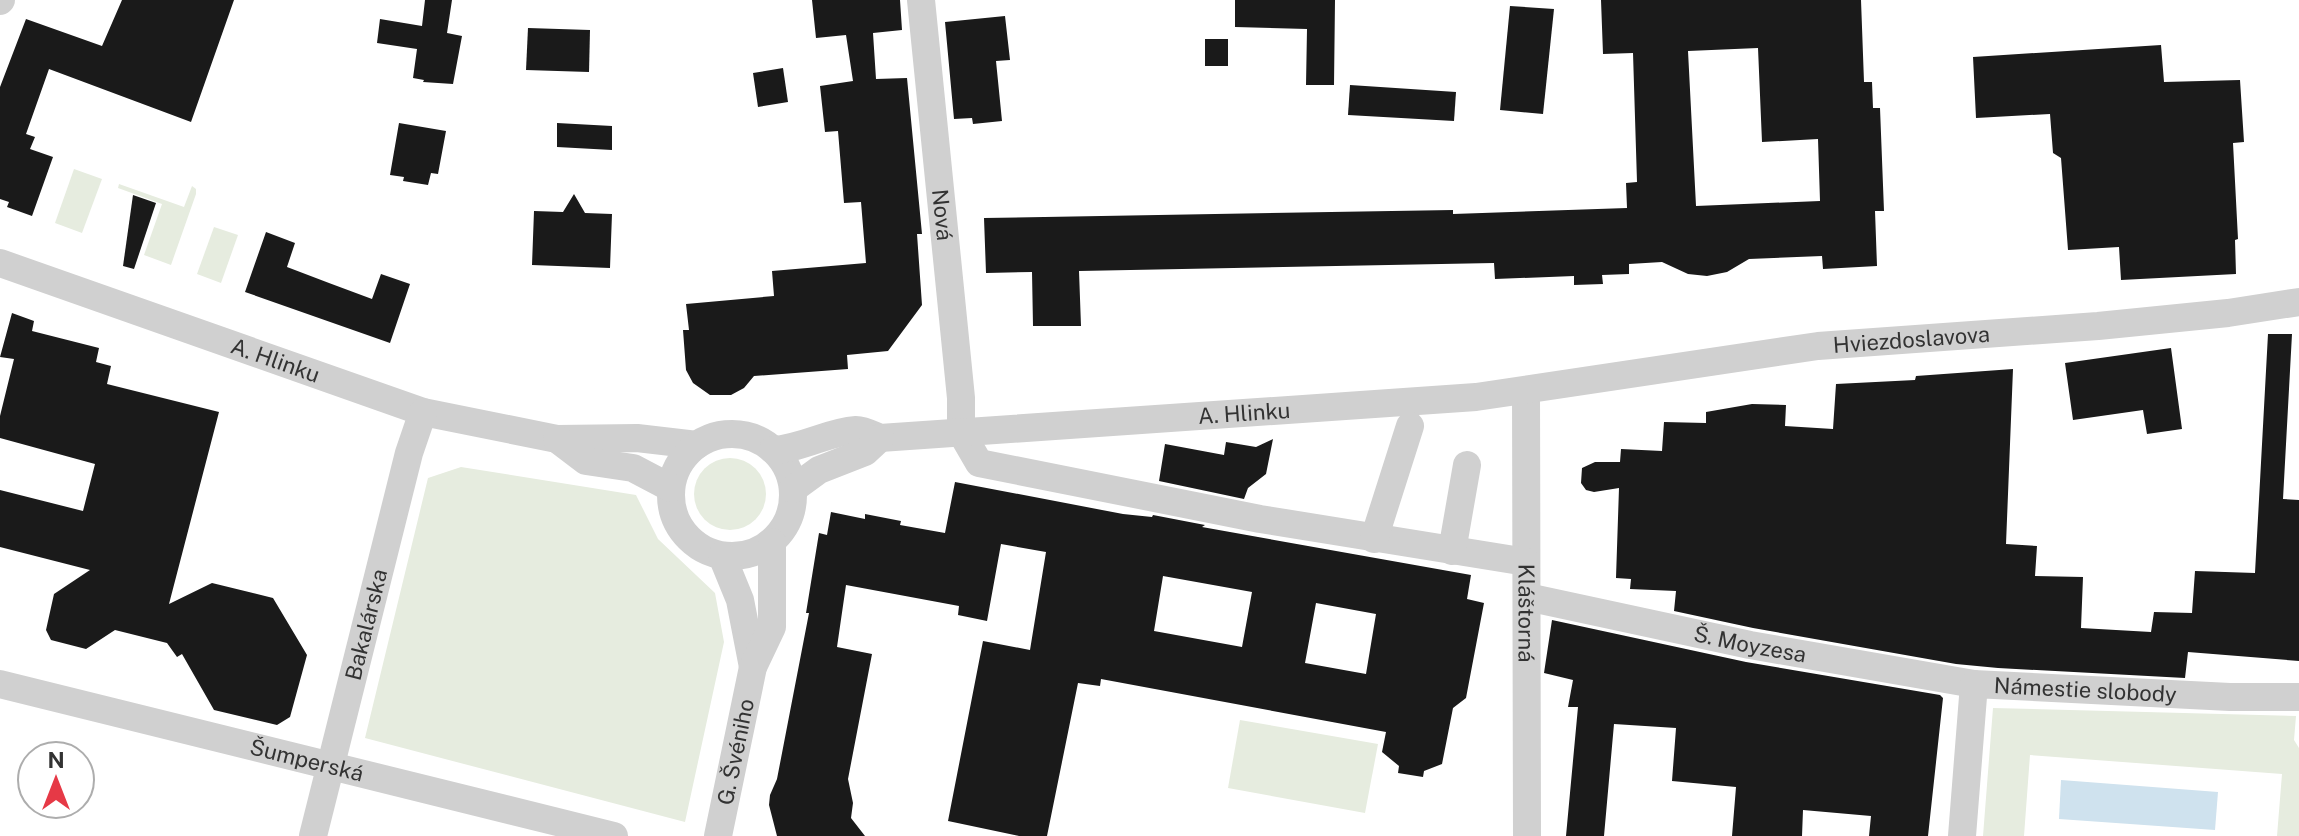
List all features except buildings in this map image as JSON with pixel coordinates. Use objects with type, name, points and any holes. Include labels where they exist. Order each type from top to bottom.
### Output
[{"type":"street","name":"Nová","points":[[921,0],[961,398],[961,432]]},
{"type":"street","name":"A. Hlinku","points":[[0,263],[423,412],[557,439],[637,438],[697,445],[720,435],[736,434],[760,440],[773,450],[795,449],[828,436],[859,430],[880,438],[1526,391]]},
{"type":"street","name":"Hviezdoslavova","points":[[1526,391],[1818,346],[2114,324],[2228,313],[2299,302]]},
{"type":"street","name":"Kláštorná","points":[[1526,391],[1527,836]]},
{"type":"street","name":"Bakalárska","points":[[313,836],[409,453],[423,412]]},
{"type":"street","points":[[1374,539],[1410,426]]},
{"type":"street","points":[[961,432],[979,463],[1147,498],[1374,539],[1526,562]]},
{"type":"street","name":"A. Hlinku","points":[[793,489],[819,470],[865,452],[880,438]]},
{"type":"street","name":"A. Hlinku","points":[[557,439],[586,461],[633,468],[671,488]]},
{"type":"street","points":[[697,445],[680,463],[671,488],[672,508],[683,532],[697,546],[722,556],[749,555],[772,542],[791,515],[793,489],[788,469],[773,450]]},
{"type":"street","points":[[1452,551],[1467,465]]},
{"type":"street","name":"G. Švéniho","points":[[718,836],[753,667],[772,627],[772,542]]},
{"type":"street","name":"G. Švéniho","points":[[722,556],[740,600],[753,667]]},
{"type":"street","name":"Š. Moyzesa","points":[[1527,597],[1750,645],[1974,684]]},
{"type":"street","name":"Šumperská","points":[[0,684],[614,836]]},
{"type":"street","name":"Námestie slobody","points":[[1962,836],[1974,684],[2230,697],[2299,697]]},
{"type":"shaded area","points":[[74,169],[102,179],[82,233],[55,223]]},
{"type":"shaded area","points":[[119,184],[184,207],[192,186],[196,189],[171,265],[144,255],[162,204],[118,188]]},
{"type":"shaded area","points":[[214,227],[238,235],[221,283],[197,274]]},
{"type":"shaded area","points":[[730,458],[750,464],[760,474],[766,494],[760,514],[750,524],[730,530],[710,524],[700,514],[694,494],[700,474],[710,464]]},
{"type":"shaded area","points":[[461,467],[636,495],[658,539],[715,593],[724,642],[685,822],[365,738],[428,478]]},
{"type":"shaded area","points":[[1993,708],[2296,716],[2294,740],[2299,748],[2299,836],[2277,836],[2282,774],[2030,755],[2024,836],[1983,836]]},
{"type":"shaded area","points":[[1240,720],[1378,744],[1365,813],[1228,788]]},
{"type":"water","points":[[2061,780],[2218,792],[2215,830],[2059,819]]}]
